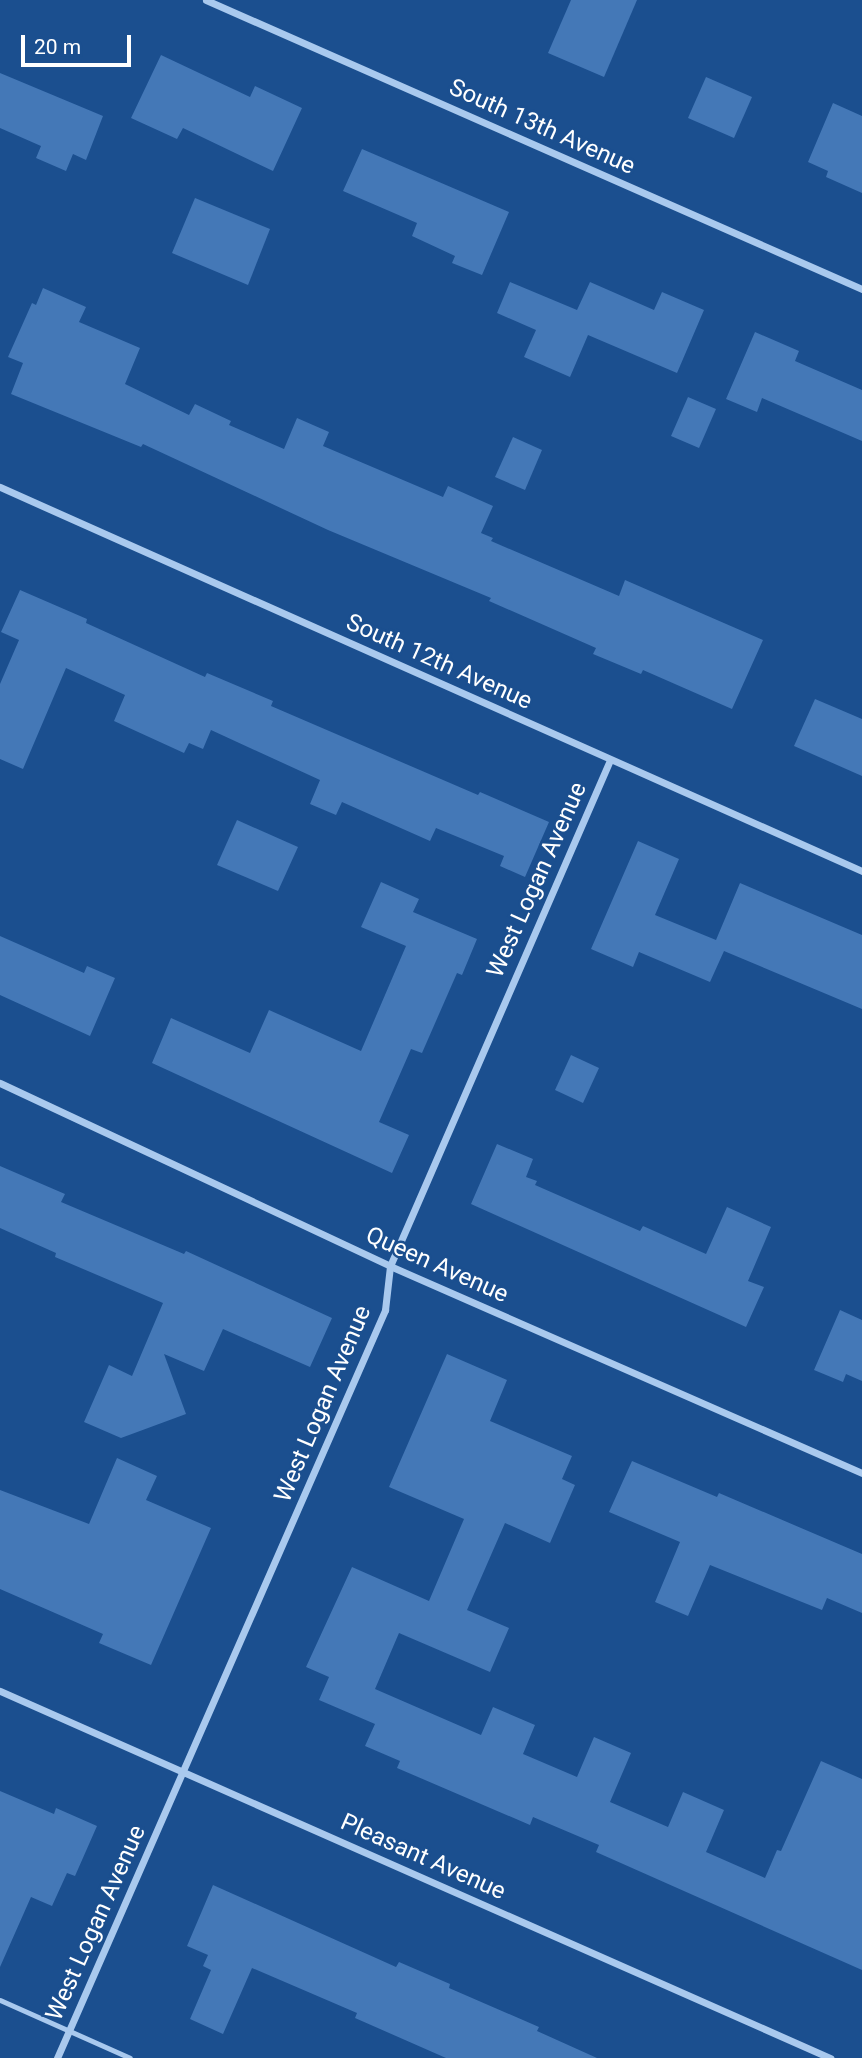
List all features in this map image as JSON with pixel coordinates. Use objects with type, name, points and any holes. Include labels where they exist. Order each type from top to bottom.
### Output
[{"type":"street","name":"South 13th Avenue","points":[[206,0],[862,289]]},
{"type":"street","name":"South 12th Avenue","points":[[0,487],[862,871]]},
{"type":"street","name":"West Logan Avenue","points":[[57,2058],[385,1310],[390,1266],[610,760]]},
{"type":"street","name":"Queen Avenue","points":[[0,1083],[390,1266],[862,1473]]},
{"type":"street","name":"Pleasant Avenue","points":[[0,1691],[830,2058]]},
{"type":"lane","points":[[0,2000],[130,2058]]},
{"type":"building","points":[[571,0],[637,0],[604,77],[548,53]]},
{"type":"building","points":[[161,55],[250,97],[255,86],[302,108],[273,171],[183,128],[177,139],[131,118]]},
{"type":"building","points":[[0,73],[103,116],[86,160],[73,154],[66,171],[36,158],[41,146],[0,128]]},
{"type":"building","points":[[706,77],[752,97],[734,138],[688,118]]},
{"type":"building","points":[[833,103],[862,116],[862,193],[826,177],[828,171],[808,162]]},
{"type":"building","points":[[362,149],[509,212],[482,275],[452,263],[455,256],[412,236],[417,223],[343,191]]},
{"type":"building","points":[[195,198],[270,229],[248,285],[172,253]]},
{"type":"building","points":[[510,282],[577,310],[590,282],[654,310],[662,292],[704,310],[677,373],[588,335],[570,377],[524,357],[536,330],[497,313]]},
{"type":"building","points":[[43,288],[86,307],[79,322],[140,348],[125,384],[189,415],[195,404],[231,421],[229,425],[284,449],[297,418],[329,432],[323,446],[443,497],[448,486],[493,506],[481,533],[493,538],[491,541],[619,596],[625,580],[763,640],[732,709],[643,670],[641,674],[593,654],[596,648],[489,601],[491,598],[328,530],[143,444],[141,447],[11,394],[23,363],[8,357],[32,303],[36,305]]},
{"type":"building","points":[[755,332],[799,351],[795,361],[862,390],[862,441],[762,398],[757,412],[726,399]]},
{"type":"building","points":[[688,397],[716,409],[699,448],[671,436]]},
{"type":"building","points":[[513,437],[542,450],[525,490],[495,477]]},
{"type":"building","points":[[20,590],[87,619],[86,623],[205,677],[207,673],[273,701],[271,706],[478,795],[480,792],[549,822],[525,877],[500,866],[504,856],[436,828],[430,841],[342,802],[336,815],[310,804],[320,780],[211,730],[203,749],[189,743],[184,753],[114,721],[125,695],[66,668],[23,769],[0,759],[0,684],[19,640],[1,632]]},
{"type":"building","points":[[815,699],[862,719],[862,776],[794,746]]},
{"type":"building","points":[[237,820],[298,847],[278,891],[217,865]]},
{"type":"building","points":[[638,841],[679,859],[655,915],[716,940],[740,883],[862,935],[862,1009],[724,951],[710,982],[639,952],[633,967],[591,949]]},
{"type":"building","points":[[381,882],[419,899],[413,912],[477,939],[462,975],[457,973],[422,1053],[411,1049],[379,1122],[409,1135],[392,1173],[152,1063],[171,1018],[250,1053],[269,1010],[361,1051],[406,946],[361,927]]},
{"type":"building","points":[[0,936],[84,973],[87,966],[115,978],[90,1036],[0,995]]},
{"type":"building","points":[[571,1055],[599,1068],[583,1103],[555,1090]]},
{"type":"building","points":[[497,1144],[533,1159],[526,1177],[537,1181],[535,1185],[640,1231],[643,1226],[706,1254],[727,1207],[771,1227],[748,1281],[764,1287],[746,1327],[471,1204]]},
{"type":"building","points":[[0,1166],[65,1194],[61,1202],[184,1254],[186,1251],[332,1318],[310,1367],[223,1329],[204,1371],[164,1354],[186,1414],[121,1438],[84,1422],[109,1365],[132,1376],[163,1303],[55,1257],[56,1253],[0,1228]]},
{"type":"building","points":[[840,1310],[862,1320],[862,1381],[846,1374],[843,1382],[814,1370]]},
{"type":"building","points":[[447,1354],[507,1380],[490,1421],[572,1456],[562,1479],[575,1485],[550,1543],[505,1523],[467,1610],[509,1628],[490,1672],[399,1633],[375,1689],[481,1735],[493,1707],[535,1725],[523,1754],[577,1777],[594,1737],[631,1753],[610,1802],[668,1827],[683,1792],[724,1810],[706,1852],[765,1878],[777,1850],[781,1851],[821,1761],[862,1779],[862,1970],[596,1852],[599,1845],[533,1817],[530,1825],[397,1768],[400,1761],[365,1746],[375,1724],[319,1700],[329,1677],[306,1667],[352,1567],[429,1601],[464,1519],[389,1487]]},
{"type":"building","points":[[117,1458],[157,1476],[146,1500],[211,1528],[151,1665],[99,1643],[103,1634],[0,1589],[0,1490],[89,1524]]},
{"type":"building","points":[[632,1461],[717,1497],[719,1493],[862,1554],[862,1613],[827,1598],[822,1610],[710,1565],[688,1616],[655,1602],[680,1542],[609,1512]]},
{"type":"building","points":[[0,1791],[54,1814],[56,1808],[97,1826],[75,1876],[67,1873],[52,1906],[31,1897],[0,1967]]},
{"type":"building","points":[[213,1885],[396,1967],[399,1962],[450,1984],[449,1988],[539,2027],[537,2031],[597,2058],[446,2058],[355,2018],[357,2013],[252,1968],[223,2034],[190,2019],[211,1970],[203,1966],[208,1955],[187,1946]]}]
